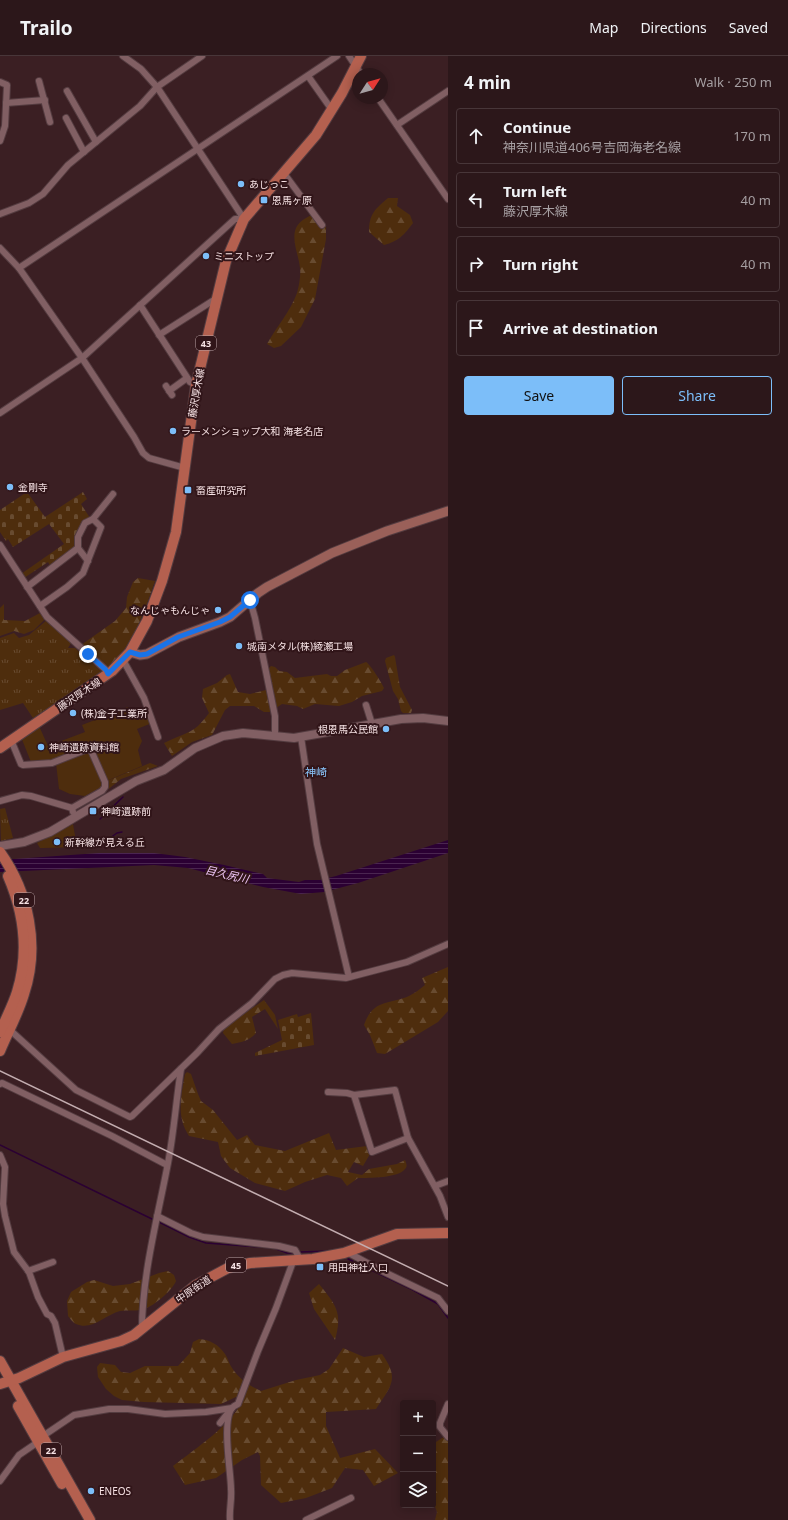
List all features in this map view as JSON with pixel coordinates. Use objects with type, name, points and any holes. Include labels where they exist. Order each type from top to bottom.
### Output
[{"type":"main road","name":"藤沢厚木線","points":[[359,68],[361,56]]},
{"type":"main road","name":"藤沢厚木線","points":[[0,748],[108,674],[130,652],[147,621],[170,556],[176,532],[196,385],[226,261],[244,219],[316,135],[352,80]]},
{"type":"main road","points":[[130,652],[140,655],[147,654],[178,637],[220,622],[230,617],[267,587],[332,553],[387,531],[448,512]]},
{"type":"main road","name":"22","points":[[0,852],[14,873],[20,887],[30,923],[28,953]]},
{"type":"main road","name":"22","points":[[0,862],[13,888],[18,905],[30,968],[24,994],[3,1026],[0,1051]]},
{"type":"main road","name":"中原街道","points":[[4,1380],[63,1357],[121,1341],[142,1329],[196,1285],[220,1272],[236,1266],[297,1256],[313,1259],[347,1252],[397,1234],[448,1233]]},
{"type":"main road","name":"22","points":[[0,1360],[4,1380],[90,1520]]},
{"type":"main road","name":"22","points":[[40,1439],[82,1520]]},
{"type":"street","points":[[123,56],[141,69],[157,87],[244,219]]},
{"type":"street","points":[[0,214],[29,203],[43,194],[60,174],[84,152],[140,106],[157,87],[202,56]]},
{"type":"street","points":[[18,268],[198,150],[337,56]]},
{"type":"street","points":[[348,56],[357,68]]},
{"type":"street","points":[[308,76],[332,110]]},
{"type":"street","points":[[39,81],[50,122]]},
{"type":"street","points":[[0,82],[7,85],[4,126],[0,141]]},
{"type":"street","points":[[67,91],[96,142]]},
{"type":"street","points":[[397,126],[448,91]]},
{"type":"street","points":[[6,103],[45,100]]},
{"type":"street","points":[[382,104],[448,199]]},
{"type":"street","points":[[66,118],[84,152]]},
{"type":"street","points":[[284,172],[322,225]]},
{"type":"street","points":[[0,413],[82,358],[235,219],[244,219]]},
{"type":"street","points":[[0,248],[18,268],[82,358],[146,456],[185,468]]},
{"type":"street","points":[[159,335],[218,298]]},
{"type":"street","points":[[140,305],[190,382],[196,385]]},
{"type":"street","points":[[169,391],[188,378]]},
{"type":"street","points":[[88,561],[78,548],[78,537],[85,523],[93,519],[113,494]]},
{"type":"street","points":[[40,606],[67,587],[83,573],[101,527],[93,519]]},
{"type":"street","points":[[0,545],[47,617],[106,670],[108,674]]},
{"type":"street","points":[[27,587],[78,548]]},
{"type":"street","points":[[250,600],[275,716],[274,736]]},
{"type":"street","points":[[123,660],[144,698],[158,737]]},
{"type":"street","points":[[366,705],[372,724]]},
{"type":"street","points":[[0,846],[24,842],[40,836],[136,781],[164,770],[195,748],[223,736],[243,733],[301,738],[372,724],[417,718],[448,721]]},
{"type":"street","points":[[301,738],[317,844],[349,977]]},
{"type":"street","points":[[0,801],[22,795],[31,796],[72,808],[102,791],[105,787],[105,782],[90,748],[52,763],[24,765],[22,764],[11,740]]},
{"type":"street","points":[[72,808],[74,817]]},
{"type":"street","points":[[3,1026],[76,1090],[130,1117],[181,1069],[219,1029],[252,1003],[279,977],[292,973],[333,978],[349,977],[407,962],[448,944]]},
{"type":"street","points":[[142,1329],[148,1271],[173,1135],[175,1108],[181,1069]]},
{"type":"street","points":[[0,1084],[2,1083],[39,1100],[167,1165]]},
{"type":"street","points":[[328,1092],[342,1092],[354,1095],[395,1090],[408,1138],[435,1186],[448,1217]]},
{"type":"street","points":[[354,1095],[372,1152],[408,1138]]},
{"type":"street","points":[[0,1155],[5,1167],[3,1204],[7,1229],[14,1252],[28,1271],[38,1297],[47,1314],[55,1323],[63,1357]]},
{"type":"street","points":[[435,1186],[448,1181]]},
{"type":"street","points":[[157,1218],[191,1234],[203,1237],[279,1246],[297,1256],[238,1404],[228,1411],[220,1423]]},
{"type":"street","points":[[347,1252],[380,1273],[438,1298],[448,1312]]},
{"type":"street","points":[[28,1271],[53,1262]]},
{"type":"street","points":[[448,1404],[440,1423],[440,1427],[448,1437]]},
{"type":"street","points":[[0,1481],[19,1455],[74,1415],[110,1409],[128,1409],[165,1414],[206,1412],[232,1408]]},
{"type":"street","points":[[230,1520],[231,1490],[227,1430],[232,1408]]},
{"type":"street","points":[[306,1520],[351,1498]]},
{"type":"green space","points":[[388,198],[398,198],[397,206],[410,215],[413,223],[401,237],[394,242],[384,245],[369,232],[369,226],[374,212]]},
{"type":"green space","points":[[315,213],[326,226],[326,239],[315,299],[301,327],[281,346],[274,348],[267,344],[291,306],[299,284],[300,268],[294,238],[296,228],[307,217]]},
{"type":"green space","points":[[27,492],[45,517],[83,492],[87,499],[81,504],[90,518],[85,521],[77,547],[51,567],[48,562],[24,578],[21,574],[64,544],[49,524],[13,547],[8,539],[6,541],[0,532],[0,510]]},
{"type":"green space","points":[[138,578],[155,581],[142,616],[125,649],[108,667],[81,645],[115,621],[126,608],[127,597],[133,582]]},
{"type":"green space","points":[[4,604],[4,620],[25,621],[40,613],[45,619],[34,630],[24,634],[14,631],[0,636],[0,608]]},
{"type":"green space","points":[[47,620],[71,643],[68,648],[75,648],[102,672],[82,687],[33,718],[23,703],[0,710],[0,638],[14,633],[19,638],[29,635]]},
{"type":"green space","points":[[394,655],[400,687],[412,710],[411,713],[403,713],[401,711],[398,699],[393,691],[385,661],[386,658]]},
{"type":"green space","points":[[366,662],[383,686],[384,688],[382,691],[362,696],[352,702],[339,706],[315,704],[303,709],[297,706],[282,704],[270,712],[264,712],[254,706],[230,706],[225,710],[212,735],[192,742],[172,756],[164,743],[194,729],[199,724],[209,713],[202,698],[203,689],[217,683],[227,675],[230,674],[238,692],[250,694],[266,690],[268,669],[271,666],[275,667],[279,671],[287,672],[295,678],[327,674],[337,676],[345,670]]},
{"type":"green space","points":[[128,707],[133,719],[148,714],[152,723],[137,729],[142,741],[138,750],[142,766],[104,782],[103,786],[85,796],[70,794],[59,789],[56,763],[31,762],[21,737],[39,726],[48,746],[85,732],[82,725]]},
{"type":"green space","points":[[150,763],[158,766],[121,779],[106,791],[107,781]]},
{"type":"green space","points":[[5,808],[13,838],[1,841],[0,809]]},
{"type":"green space","points":[[73,824],[77,847],[40,848],[37,843]]},
{"type":"green space","points":[[448,967],[448,1011],[438,1022],[385,1054],[377,1053],[370,1035],[364,1025],[372,1011],[382,1004],[411,995],[425,985],[422,978]]},
{"type":"green space","points":[[264,1000],[275,1015],[278,1029],[265,1009],[252,1017],[256,1033],[242,1042],[232,1044],[223,1033],[224,1028]]},
{"type":"green space","points":[[311,1013],[314,1045],[255,1056],[255,1053],[282,1040],[278,1020],[297,1014],[298,1017]]},
{"type":"green space","points":[[187,1072],[191,1074],[201,1101],[213,1110],[237,1140],[247,1135],[255,1145],[285,1151],[329,1133],[336,1150],[367,1146],[370,1154],[363,1166],[354,1162],[348,1172],[362,1175],[369,1169],[397,1164],[405,1160],[406,1167],[402,1172],[390,1176],[358,1178],[347,1186],[341,1178],[327,1175],[305,1182],[285,1191],[255,1183],[230,1168],[221,1156],[218,1142],[189,1136],[182,1121],[181,1114],[182,1091],[185,1074]]},
{"type":"green space","points":[[168,1271],[174,1275],[176,1281],[174,1285],[161,1298],[145,1309],[120,1311],[93,1324],[82,1326],[73,1322],[68,1316],[67,1301],[71,1292],[87,1282],[94,1280],[113,1286],[130,1284]]},
{"type":"green space","points":[[319,1284],[334,1304],[338,1316],[335,1340],[314,1309],[309,1293]]},
{"type":"green space","points":[[199,1339],[207,1340],[217,1345],[225,1354],[238,1376],[261,1391],[296,1380],[320,1375],[329,1369],[343,1348],[364,1357],[382,1354],[388,1363],[392,1376],[389,1388],[376,1409],[326,1412],[326,1426],[340,1458],[375,1449],[398,1473],[374,1486],[363,1470],[345,1468],[332,1488],[306,1498],[281,1503],[261,1485],[260,1456],[258,1452],[242,1460],[216,1478],[185,1485],[173,1466],[223,1426],[239,1408],[244,1398],[236,1397],[221,1404],[122,1400],[114,1396],[106,1389],[98,1377],[97,1367],[100,1363],[115,1365],[121,1372],[130,1373],[145,1366],[178,1366],[190,1353],[193,1342]]},
{"type":"green space","points":[[448,1434],[448,1520],[435,1520],[437,1512],[436,1508],[436,1442]]},
{"type":"water","name":"目久尻川","points":[[448,840],[448,853],[358,883],[324,892],[301,894],[263,887],[188,868],[154,865],[0,872],[0,860],[99,853],[154,853],[185,857],[224,865],[263,874],[267,878],[299,882],[305,880],[320,880],[336,876]]},
{"type":"waterway","points":[[100,819],[123,797]]},
{"type":"waterway","points":[[100,845],[117,833],[122,832]]},
{"type":"waterway","points":[[0,1145],[154,1220]]},
{"type":"waterway","points":[[157,1221],[189,1237],[206,1243],[274,1248],[287,1253],[294,1253]]},
{"type":"waterway","points":[[299,1252],[330,1251]]},
{"type":"waterway","points":[[348,1259],[413,1290],[438,1304],[448,1318]]},
{"type":"railway","points":[[0,1071],[448,1286]]},
{"type":"place","name":"あじっこ","points":[[241,184]]},
{"type":"place","name":"恩馬ヶ原","points":[[264,200]]},
{"type":"place","name":"ミニストップ","points":[[206,256]]},
{"type":"place","name":"ラーメンショップ大和 海老名店","points":[[173,431]]},
{"type":"place","name":"金剛寺","points":[[10,487]]},
{"type":"place","name":"畜産研究所","points":[[188,490]]},
{"type":"place","name":"なんじゃもんじゃ","points":[[218,610]]},
{"type":"place","name":"城南メタル(株)綾瀬工場","points":[[239,646]]},
{"type":"place","name":"(株)金子工業所","points":[[73,713]]},
{"type":"place","name":"根恩馬公民館","points":[[386,729]]},
{"type":"place","name":"神崎遺跡資料館","points":[[41,747]]},
{"type":"place","name":"神崎遺跡前","points":[[93,811]]},
{"type":"place","name":"新幹線が見える丘","points":[[57,842]]},
{"type":"place","name":"用田神社入口","points":[[320,1267]]},
{"type":"place","name":"ENEOS","points":[[91,1491]]},
{"type":"district","name":"神崎","points":[[316,771]]},
{"type":"route","points":[[88,654],[106,670],[108,674],[130,652],[135,655],[147,654],[178,637],[230,617],[250,600]]}]
